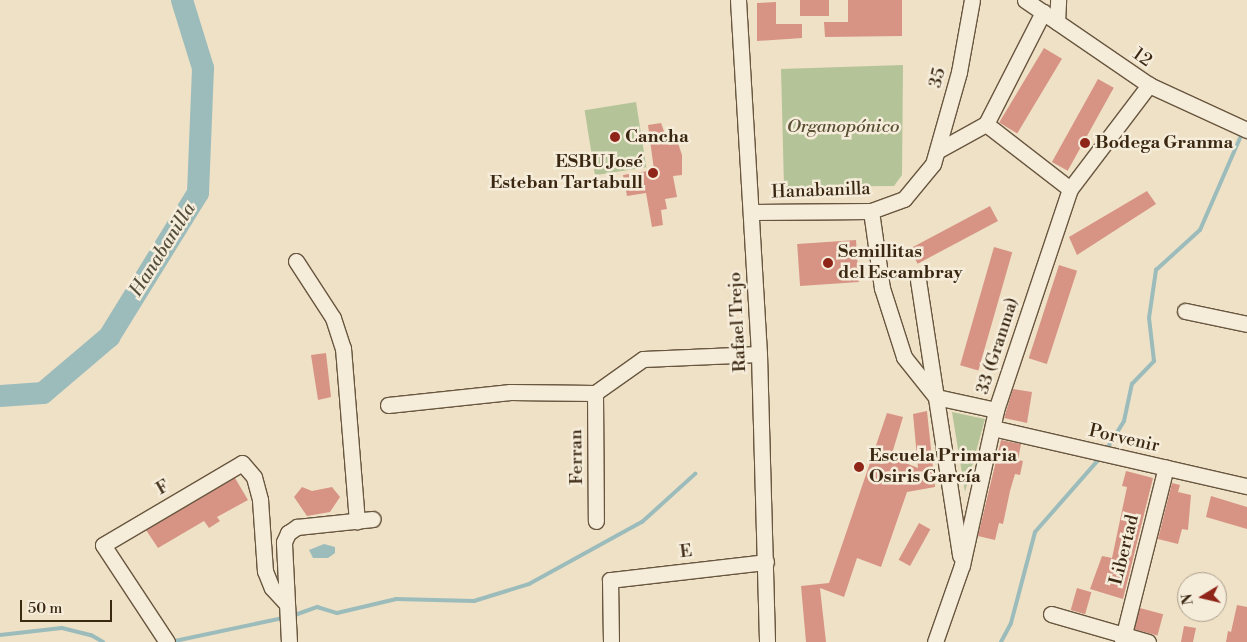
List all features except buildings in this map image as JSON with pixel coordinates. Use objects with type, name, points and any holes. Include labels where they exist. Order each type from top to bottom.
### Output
[{"type":"street","name":"Rafael Trejo","points":[[738,0],[759,354],[767,642]]},
{"type":"street","name":"35","points":[[935,157],[959,72],[972,0]]},
{"type":"street","name":"12","points":[[1025,0],[1149,86],[1247,130]]},
{"type":"street","points":[[1057,22],[1058,0]]},
{"type":"street","points":[[935,157],[986,124],[1043,12]]},
{"type":"street","name":"33 (Granma)","points":[[935,642],[962,565],[996,410],[1070,189],[1149,86]]},
{"type":"street","points":[[986,124],[1070,189]]},
{"type":"street","name":"Hanabanilla","points":[[752,212],[871,211],[904,199],[935,157]]},
{"type":"street","points":[[871,211],[882,288],[904,357],[936,397],[996,410]]},
{"type":"street","points":[[296,261],[333,318],[343,348],[357,521]]},
{"type":"street","points":[[918,280],[962,565]]},
{"type":"street","points":[[1185,311],[1247,324]]},
{"type":"street","points":[[388,405],[510,392],[595,393],[643,359],[759,354]]},
{"type":"street","name":"Ferran","points":[[595,393],[596,521]]},
{"type":"street","name":"Porvenir","points":[[993,428],[1247,486]]},
{"type":"street","name":"F","points":[[165,640],[103,545],[242,463],[254,477],[260,500],[265,571],[272,588],[287,604]]},
{"type":"street","name":"Libertad","points":[[1123,638],[1166,467]]},
{"type":"street","points":[[289,642],[284,542],[288,533],[298,526],[373,519]]},
{"type":"street","name":"E","points":[[611,642],[610,580],[766,562]]},
{"type":"street","points":[[1051,614],[1123,638],[1148,642]]},
{"type":"green space","name":"Organopónico","points":[[903,65],[902,175],[894,186],[784,187],[781,69]]},
{"type":"green space","name":"Cancha","points":[[636,102],[646,167],[595,175],[585,110]]},
{"type":"green space","points":[[952,412],[985,419],[965,492]]},
{"type":"water","points":[[324,544],[335,547],[335,553],[328,558],[313,558],[309,550]]},
{"type":"waterway","name":"Hanabanilla","points":[[0,396],[43,393],[109,337],[198,193],[203,68],[182,0]]},
{"type":"waterway","points":[[1106,450],[1124,421],[1132,384],[1154,361],[1149,318],[1156,270],[1200,230],[1243,131]]},
{"type":"waterway","points":[[1001,642],[1011,623],[1035,532],[1101,457]]},
{"type":"waterway","points":[[292,616],[317,607],[337,613],[396,599],[474,601],[529,584],[642,522],[695,474]]},
{"type":"waterway","points":[[170,642],[283,618]]},
{"type":"waterway","points":[[0,635],[62,628],[91,635],[103,642]]},
{"type":"place","name":"Cancha","points":[[615,137]]},
{"type":"place","name":"Bodega Granma","points":[[1085,143]]},
{"type":"place","name":"ESBU José Esteban Tartabull","points":[[653,173]]},
{"type":"place","name":"Semillitas del Escambray","points":[[828,263]]},
{"type":"place","name":"Escuela Primaria Osiris García","points":[[859,467]]}]
